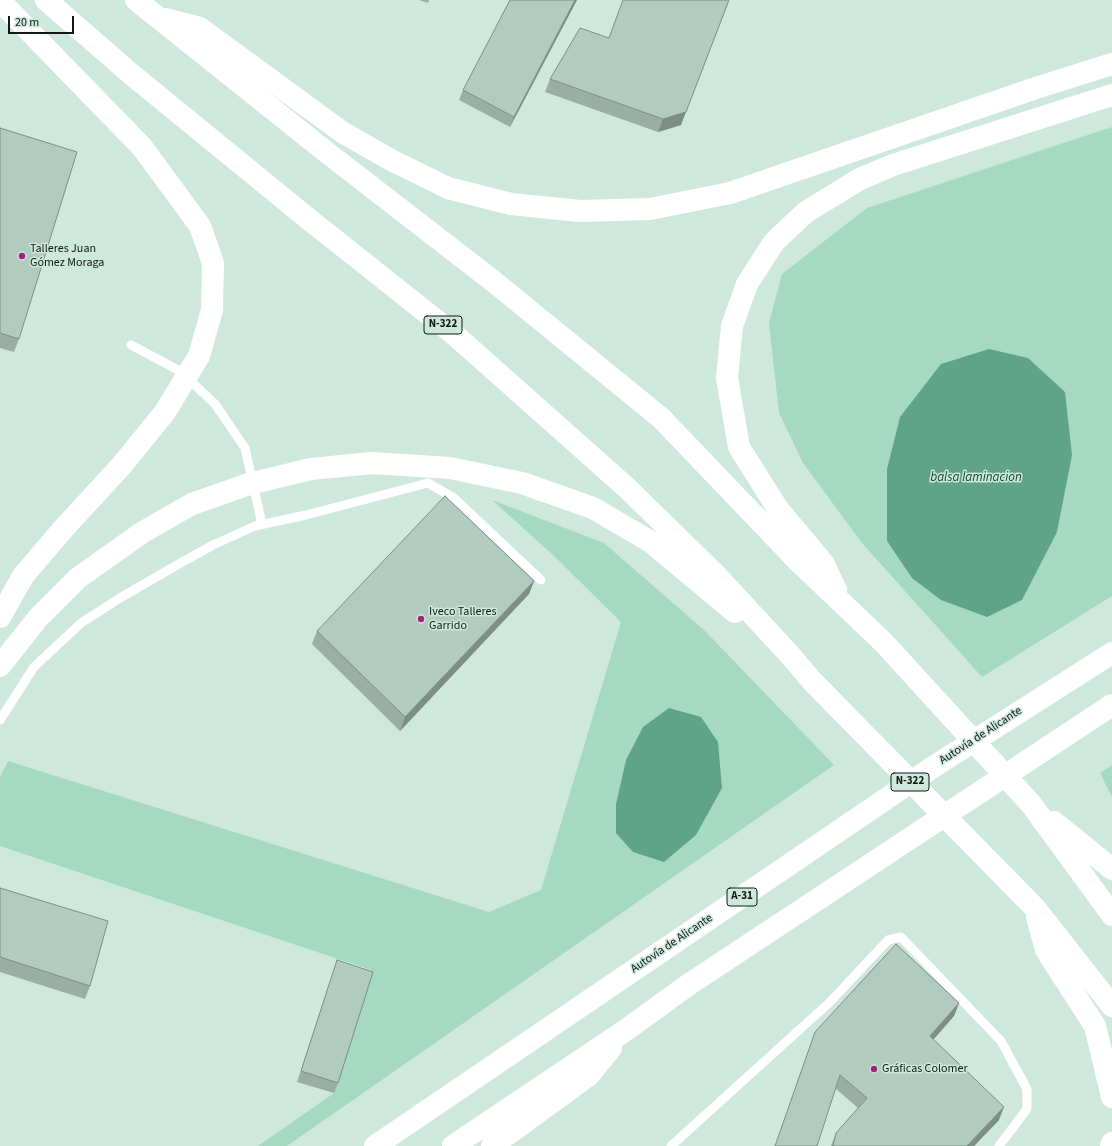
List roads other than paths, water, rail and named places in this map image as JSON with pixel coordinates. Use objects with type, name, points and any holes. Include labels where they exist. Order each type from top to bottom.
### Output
[{"type":"highway","points":[[0,0],[142,147],[200,226],[213,263],[212,310],[199,356],[165,412],[122,465],[64,528],[23,576],[0,617]]},
{"type":"highway","name":"N-322","points":[[46,0],[137,79],[312,222],[456,336],[627,488],[714,574],[790,655],[812,681],[1035,908],[1112,1006]]},
{"type":"highway","points":[[136,0],[325,151],[493,281],[660,418],[792,554],[884,643],[1031,804],[1112,915]]},
{"type":"highway","points":[[160,18],[200,28],[342,132],[392,160],[448,188],[511,204],[580,210],[650,209],[730,192],[1036,88],[1112,64]]},
{"type":"highway","points":[[841,602],[824,564],[778,509],[739,447],[727,378],[732,326],[747,284],[774,242],[806,212],[860,179],[893,165],[1112,95]]},
{"type":"highway","points":[[0,666],[38,618],[78,578],[143,532],[192,504],[249,484],[311,469],[372,463],[450,468],[522,483],[593,508],[651,542],[711,593],[790,655]]},
{"type":"highway","name":"Autovía de Alicante","points":[[375,1146],[930,769],[1112,653]]},
{"type":"highway","points":[[453,1146],[626,1030],[688,985],[1112,705]]},
{"type":"highway","points":[[1031,804],[1112,868]]},
{"type":"highway","points":[[1035,908],[1046,950],[1095,1026],[1112,1097]]},
{"type":"highway","points":[[492,1146],[589,1075],[626,1030]]},
{"type":"lane","points":[[131,345],[180,371],[215,404],[244,448],[262,524]]},
{"type":"lane","points":[[0,720],[34,667],[81,623],[176,565],[213,545],[262,524],[306,515],[428,483],[454,498],[541,580]]},
{"type":"lane","points":[[671,1146],[830,1002],[888,940],[901,937],[1001,1041],[1027,1089],[1027,1109],[999,1146]]},
{"type":"water","name":"balsa laminacion","points":[[989,349],[1028,358],[1065,392],[1072,455],[1057,532],[1022,600],[987,617],[941,600],[912,578],[887,541],[887,469],[900,417],[941,364]]},
{"type":"water","points":[[669,708],[701,717],[718,742],[722,788],[696,835],[664,862],[633,852],[616,833],[616,804],[626,760],[643,727]]},
{"type":"place","name":"Talleres Juan Gómez Moraga","points":[[22,256]]},
{"type":"place","name":"Iveco Talleres Garrido","points":[[421,619]]},
{"type":"place","name":"Gráficas Colomer","points":[[874,1069]]}]
